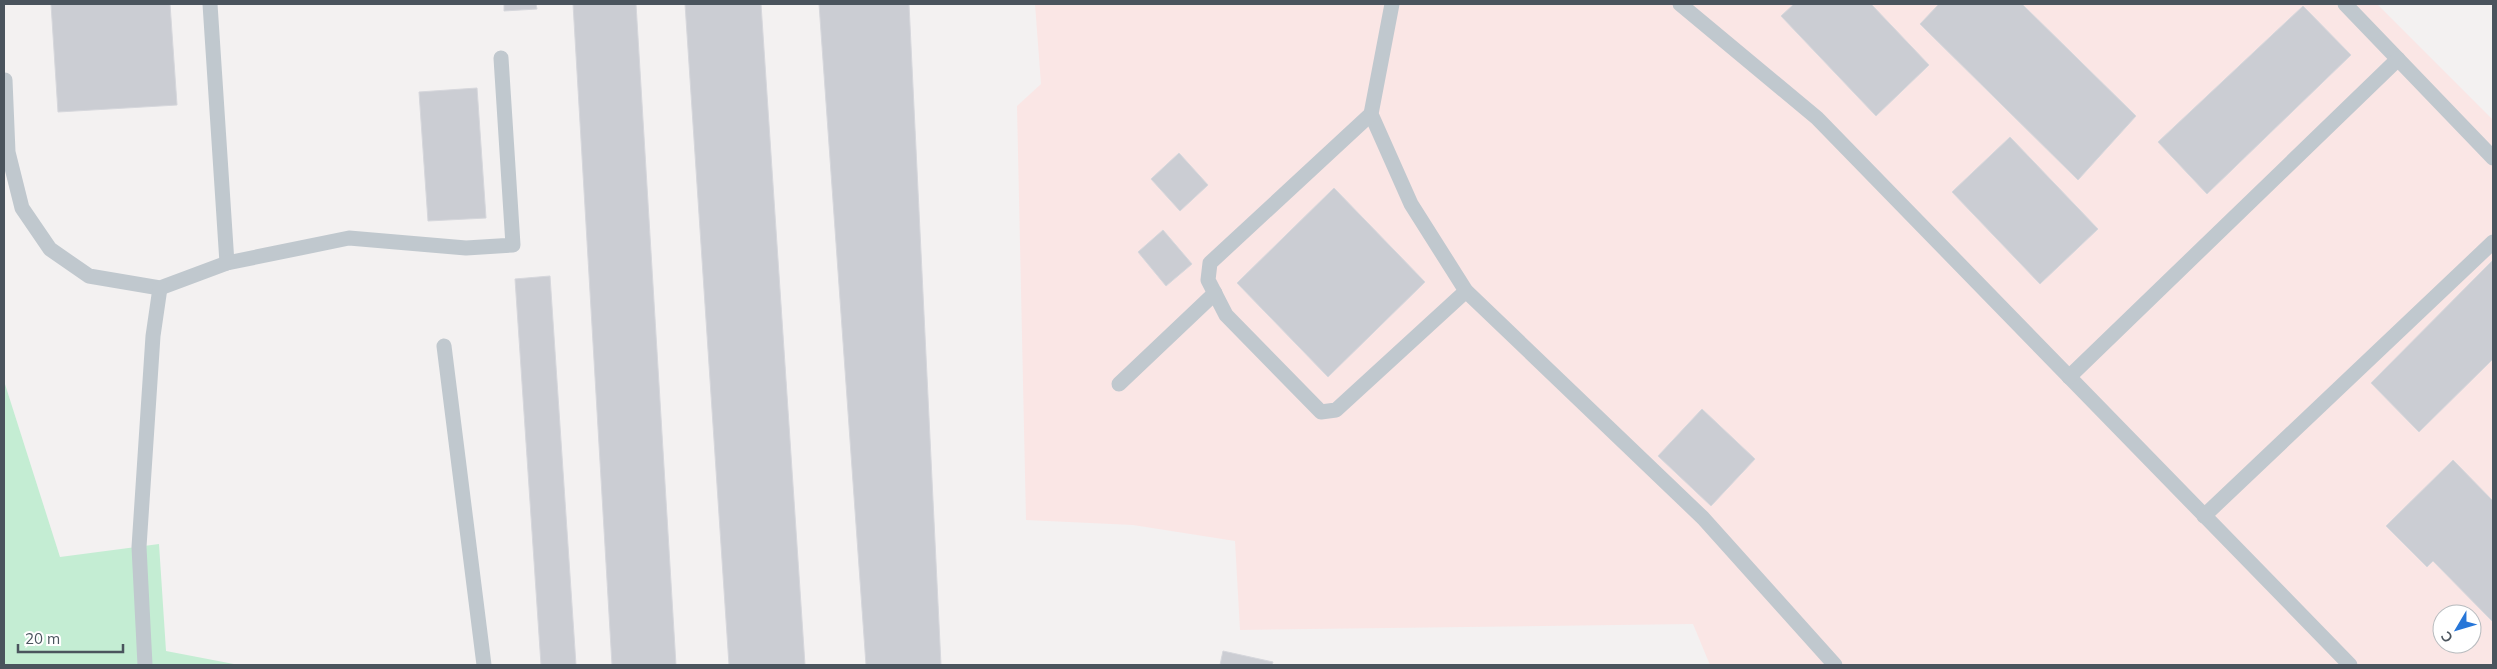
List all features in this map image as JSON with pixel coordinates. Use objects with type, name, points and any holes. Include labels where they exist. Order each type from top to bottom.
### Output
[{"type":"lane","points":[[210,4],[227,263]]},
{"type":"lane","points":[[1392,4],[1371,114],[1411,204],[1466,291],[1703,518],[1835,665]]},
{"type":"lane","points":[[1680,4],[1817,118],[2350,665]]},
{"type":"lane","points":[[2345,4],[2493,158]]},
{"type":"lane","points":[[5,80],[8,152],[22,208],[50,249],[89,276],[160,288],[227,263],[349,238],[466,248],[513,245],[501,58]]},
{"type":"lane","points":[[2069,377],[2398,59]]},
{"type":"lane","points":[[1371,114],[1210,263],[1208,280],[1226,315],[1321,412],[1336,410],[1466,291]]},
{"type":"lane","points":[[2204,516],[2493,242]]},
{"type":"lane","points":[[145,665],[139,547],[153,336],[160,288]]},
{"type":"lane","points":[[1119,384],[1215,293]]},
{"type":"lane","points":[[444,346],[484,665]]},
{"type":"shaded area","points":[[1035,4],[2377,4],[2493,120],[2493,665],[1710,665],[1693,624],[1240,630],[1235,541],[1133,525],[1026,520],[1017,106],[1041,84]]},
{"type":"green space","points":[[4,381],[60,557],[159,544],[166,651],[239,665],[4,665]]},
{"type":"building","points":[[51,4],[170,4],[177,105],[58,112]]},
{"type":"building","points":[[504,4],[536,4],[537,9],[504,11]]},
{"type":"building","points":[[573,4],[636,4],[676,665],[612,665]]},
{"type":"building","points":[[685,4],[761,4],[805,665],[729,665]]},
{"type":"building","points":[[819,4],[909,4],[941,665],[866,665]]},
{"type":"building","points":[[1794,4],[1871,4],[1929,65],[1876,116],[1781,16]]},
{"type":"building","points":[[1939,4],[2022,4],[2136,116],[2078,180],[1920,24]]},
{"type":"building","points":[[2303,6],[2351,55],[2207,194],[2158,142]]},
{"type":"building","points":[[477,88],[486,218],[428,221],[419,92]]},
{"type":"building","points":[[2010,137],[2098,229],[2040,284],[1952,192]]},
{"type":"building","points":[[1179,153],[1208,185],[1180,211],[1151,179]]},
{"type":"building","points":[[1334,188],[1425,282],[1328,377],[1237,283]]},
{"type":"building","points":[[1163,230],[1192,264],[1166,286],[1138,252]]},
{"type":"building","points":[[2493,260],[2493,359],[2419,432],[2371,383]]},
{"type":"building","points":[[550,276],[576,665],[541,665],[515,279]]},
{"type":"building","points":[[1702,409],[1755,459],[1711,506],[1658,456]]},
{"type":"building","points":[[2453,460],[2493,501],[2493,622],[2482,611],[2482,604],[2475,604],[2433,561],[2427,567],[2386,526]]},
{"type":"building","points":[[1223,651],[1273,662],[1272,665],[1220,665]]}]
